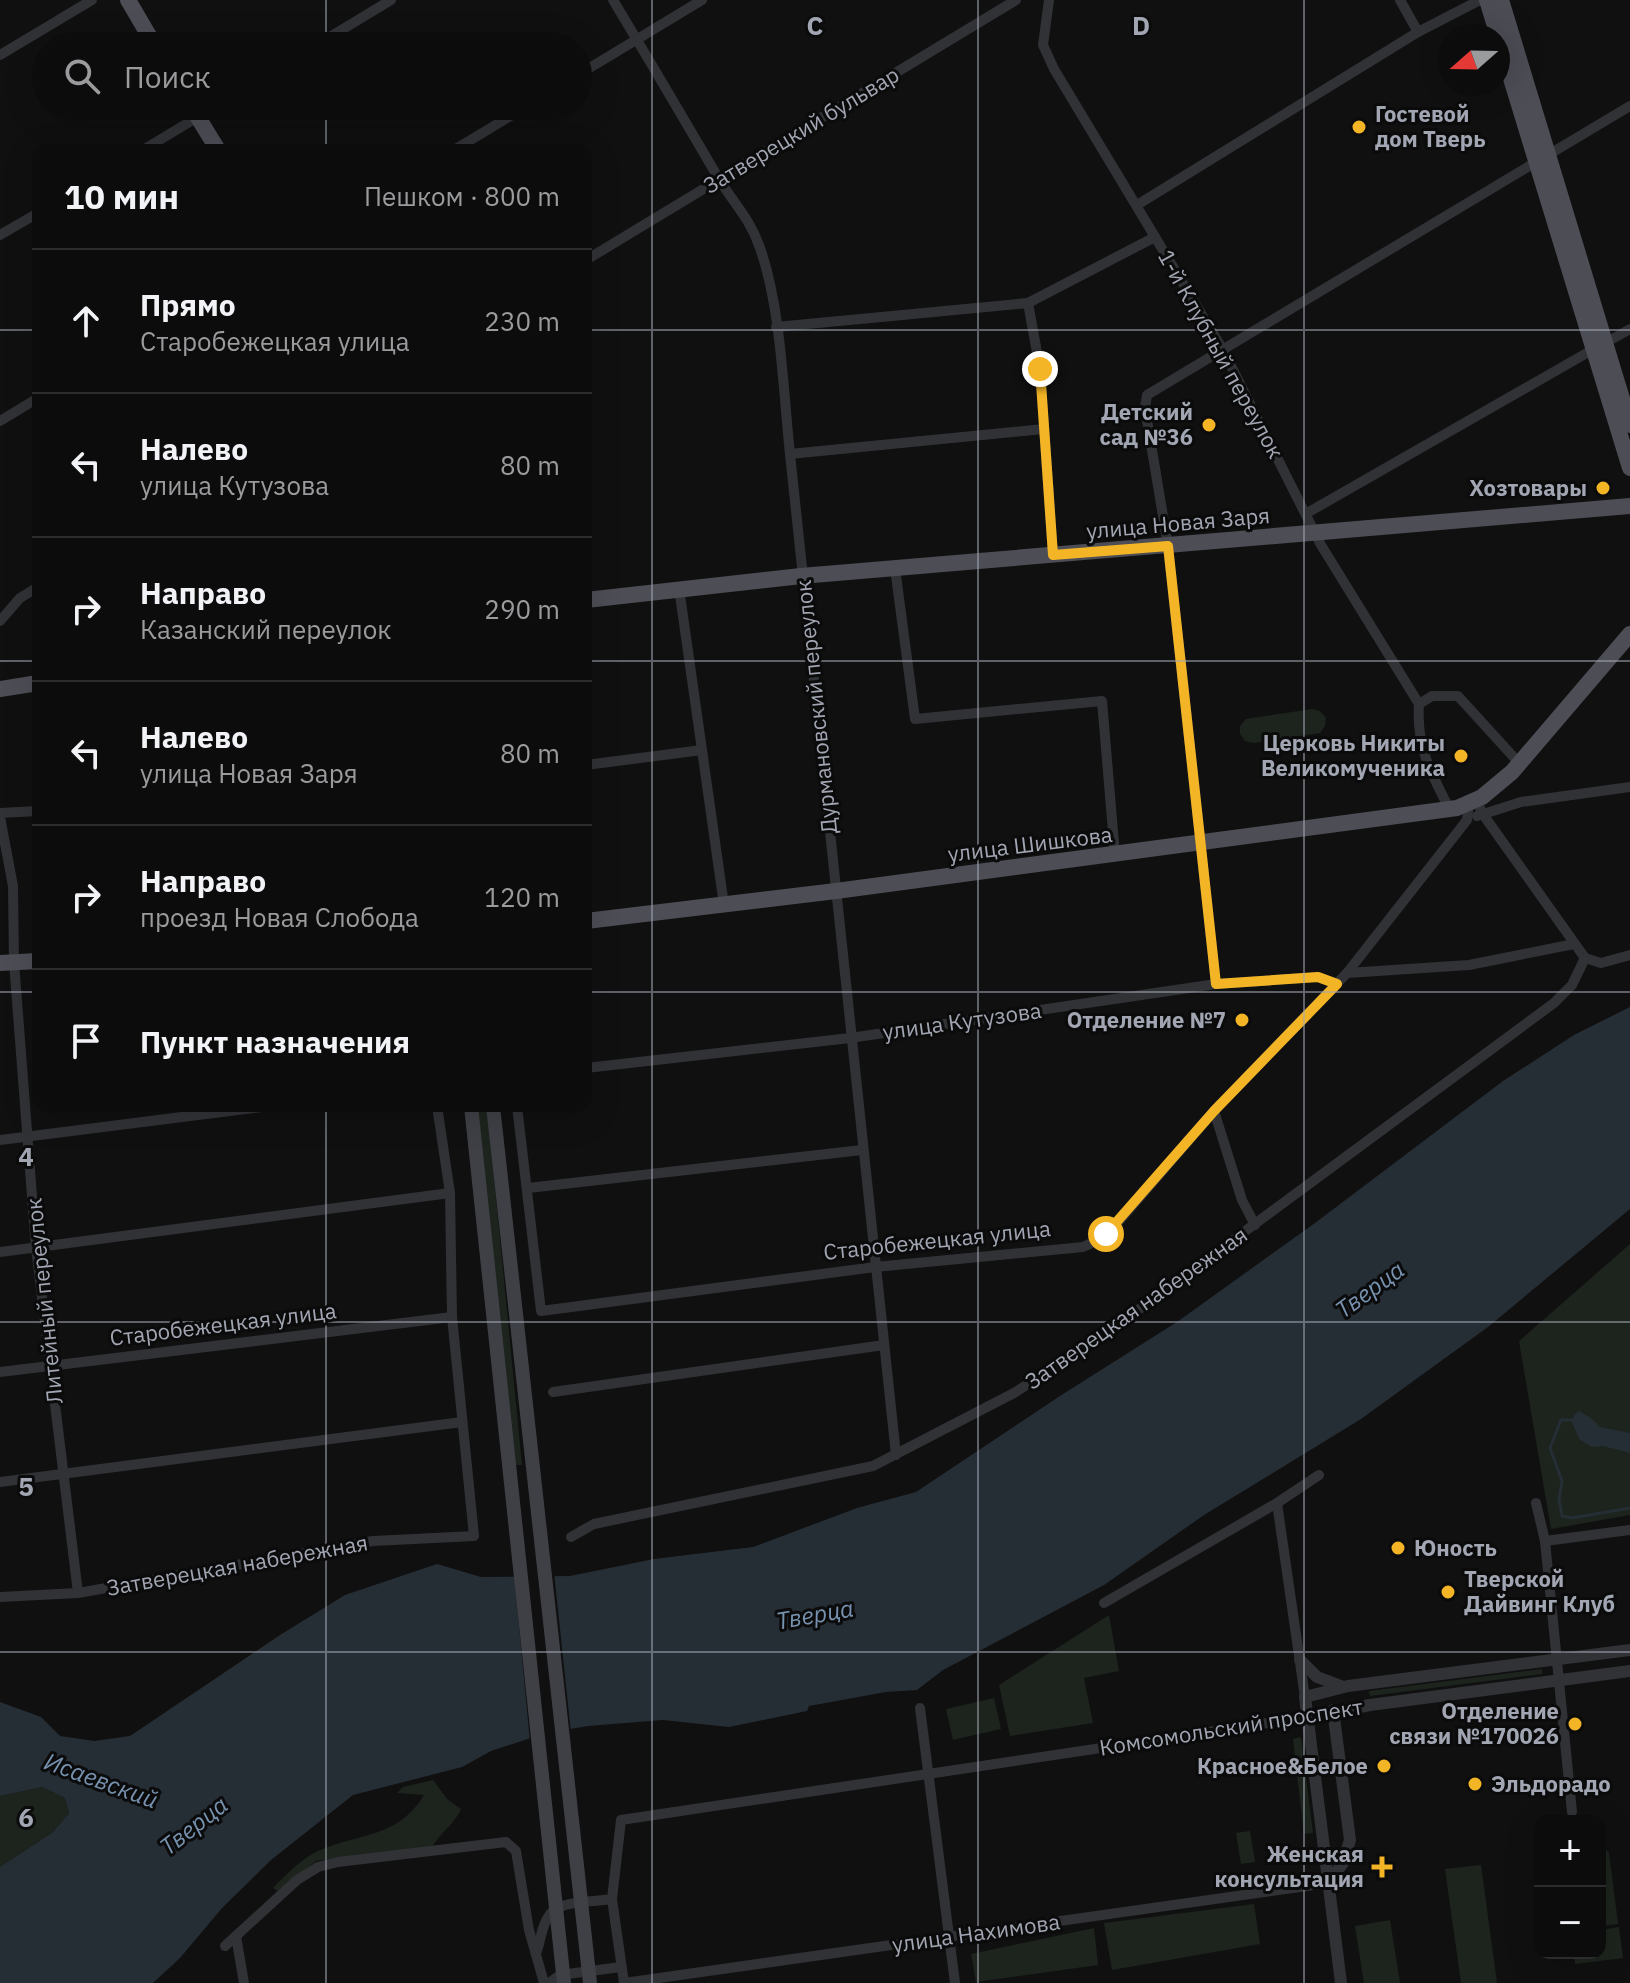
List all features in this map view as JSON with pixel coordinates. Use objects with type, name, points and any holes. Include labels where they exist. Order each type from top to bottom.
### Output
[{"type":"main road","points":[[128,0],[147,32]]},
{"type":"main road","points":[[1487,0],[1531,145],[1542,158]]},
{"type":"main road","points":[[1501,0],[1542,158],[1599,346],[1630,468]]},
{"type":"main road","points":[[200,120],[214,144]]},
{"type":"main road","points":[[1599,346],[1630,425]]},
{"type":"main road","name":"улица Новая Заря","points":[[592,599],[801,576],[1630,506]]},
{"type":"main road","name":"Старобежецкая улица","points":[[1474,809],[1520,764],[1630,634]]},
{"type":"main road","points":[[0,689],[32,684]]},
{"type":"main road","name":"улица Шишкова","points":[[592,920],[1474,809]]},
{"type":"main road","points":[[7,962],[32,961]]},
{"type":"main road","points":[[472,1112],[564,1983]]},
{"type":"main road","points":[[494,1112],[590,1983]]},
{"type":"street","points":[[38,32],[92,0]]},
{"type":"street","points":[[338,32],[391,0]]},
{"type":"street","name":"Дурмановский переулок","points":[[613,0],[720,180],[745,213],[754,230],[767,272],[790,454],[896,1455]]},
{"type":"street","points":[[592,66],[702,0]]},
{"type":"street","name":"Затверецкий бульвар","points":[[592,256],[1016,0]]},
{"type":"street","name":"1-й Клубный переулок","points":[[1049,0],[1043,45],[1054,69],[1223,350],[1316,533],[1419,704],[1417,728],[1422,750],[1450,810]]},
{"type":"street","points":[[1400,0],[1418,32]]},
{"type":"street","points":[[1137,205],[1418,32],[1480,0]]},
{"type":"street","points":[[0,55],[32,36]]},
{"type":"street","points":[[1216,984],[1168,546],[1145,408],[1147,395],[1630,106]]},
{"type":"street","points":[[151,144],[183,120]]},
{"type":"street","points":[[464,144],[504,120]]},
{"type":"street","points":[[0,235],[32,216]]},
{"type":"street","points":[[776,327],[1028,303],[1155,237]]},
{"type":"street","points":[[1028,303],[1040,369],[1053,555]]},
{"type":"street","points":[[1307,513],[1630,329]]},
{"type":"street","points":[[0,421],[32,402]]},
{"type":"street","points":[[790,454],[1044,429]]},
{"type":"street","points":[[895,568],[915,719],[1102,701],[1115,855]]},
{"type":"street","points":[[679,588],[724,905]]},
{"type":"street","points":[[0,607],[32,591]]},
{"type":"street","points":[[0,621],[20,598]]},
{"type":"street","points":[[1419,704],[1432,696],[1458,696],[1520,764]]},
{"type":"street","points":[[592,764],[702,750]]},
{"type":"street","name":"улица Шишкова","points":[[1474,809],[1630,787]]},
{"type":"street","points":[[1474,809],[1585,958],[1601,963],[1630,955]]},
{"type":"street","name":"Старобежецкая улица","points":[[528,1188],[541,1311],[875,1267],[1072,1249],[1095,1242],[1120,1220],[1214,1111],[1347,973],[1474,809]]},
{"type":"street","points":[[0,815],[32,812]]},
{"type":"street","name":"Литейный переулок","points":[[0,815],[13,886],[7,962],[28,1137],[36,1248],[78,1593]]},
{"type":"street","points":[[1347,973],[1469,965],[1574,944]]},
{"type":"street","name":"Затверецкая набережная","points":[[571,1537],[594,1524],[873,1466],[1014,1393],[1107,1333],[1554,1003],[1572,985],[1585,958]]},
{"type":"street","name":"улица Кутузова","points":[[592,1067],[850,1038],[1216,984],[1318,977],[1337,984]]},
{"type":"street","points":[[1214,1111],[1242,1200],[1255,1225]]},
{"type":"street","points":[[0,1140],[222,1112]]},
{"type":"street","points":[[0,1482],[462,1422],[452,1317],[450,1193],[438,1112]]},
{"type":"street","points":[[518,1112],[528,1188],[862,1150]]},
{"type":"street","points":[[0,1252],[450,1193]]},
{"type":"street","name":"Старобежецкая улица","points":[[0,1372],[452,1317]]},
{"type":"street","points":[[553,1392],[884,1345]]},
{"type":"street","name":"Затверецкая набережная","points":[[0,1597],[78,1593],[373,1541],[474,1536],[462,1422]]},
{"type":"street","points":[[1104,1603],[1277,1503],[1319,1475]]},
{"type":"street","points":[[1277,1503],[1308,1717],[1341,1983]]},
{"type":"street","points":[[1536,1503],[1545,1541],[1559,1659],[1572,1812]]},
{"type":"street","points":[[1545,1541],[1630,1530]]},
{"type":"street","name":"Комсомольский проспект","points":[[1305,1697],[1348,1686],[1630,1650]]},
{"type":"street","name":"Комсомольский проспект","points":[[1300,1660],[1321,1679],[1348,1686]]},
{"type":"street","name":"Комсомольский проспект","points":[[612,1899],[621,1820],[1308,1717],[1333,1710],[1630,1671]]},
{"type":"street","points":[[1366,1684],[1360,1695],[1370,1705]]},
{"type":"street","points":[[920,1708],[955,1983]]},
{"type":"street","points":[[1328,1883],[1343,1863],[1350,1840],[1333,1710]]},
{"type":"street","points":[[225,1946],[297,1880],[318,1867],[506,1842],[516,1851],[529,1930],[546,1983],[560,1975],[621,1967]]},
{"type":"street","name":"улица Нахимова","points":[[624,1983],[1328,1883]]},
{"type":"street","points":[[537,1951],[551,1913],[564,1906],[612,1899],[624,1983]]},
{"type":"street","points":[[236,1936],[244,1983]]},
{"type":"shaded area","points":[[1312,709],[1320,711],[1326,718],[1320,733],[1254,743],[1245,741],[1240,734],[1240,726],[1246,719]]},
{"type":"shaded area","points":[[477,1112],[488,1112],[522,1465],[515,1465]]},
{"type":"shaded area","points":[[1630,1244],[1630,1515],[1551,1529],[1519,1341]]},
{"type":"shaded area","points":[[1109,1615],[1119,1671],[1084,1678],[1093,1723],[1010,1736],[999,1685]]},
{"type":"shaded area","points":[[1542,1669],[1542,1674],[1370,1696],[1369,1691]]},
{"type":"shaded area","points":[[994,1698],[1001,1729],[953,1740],[946,1709]]},
{"type":"shaded area","points":[[1301,1737],[1313,1833],[1304,1834],[1293,1739]]},
{"type":"shaded area","points":[[433,1780],[448,1800],[461,1809],[431,1848],[316,1861],[278,1891],[273,1888],[299,1863],[316,1852],[375,1833],[402,1820],[424,1795],[397,1793],[403,1787]]},
{"type":"shaded area","points":[[42,1787],[65,1798],[69,1813],[53,1832],[0,1867],[0,1796]]},
{"type":"shaded area","points":[[1250,1831],[1255,1862],[1241,1864],[1236,1833]]},
{"type":"shaded area","points":[[1606,1850],[1609,1853],[1618,1924],[1606,1925]]},
{"type":"shaded area","points":[[1481,1865],[1497,1983],[1461,1983],[1445,1869]]},
{"type":"shaded area","points":[[1254,1904],[1260,1944],[1112,1970],[1104,1923]]},
{"type":"shaded area","points":[[1390,1920],[1400,1983],[1364,1983],[1355,1926]]},
{"type":"shaded area","points":[[1619,1927],[1623,1958],[1575,1964],[1575,1959],[1606,1959],[1606,1929]]},
{"type":"shaded area","points":[[1094,1928],[1098,1965],[976,1982],[971,1954]]},
{"type":"water","points":[[1630,1007],[1630,1209],[1488,1327],[1361,1419],[1204,1515],[1104,1585],[943,1670],[917,1690],[886,1692],[809,1706],[807,1711],[729,1727],[663,1720],[546,1733],[491,1751],[462,1767],[353,1795],[271,1860],[153,1983],[0,1983],[0,1867],[53,1832],[69,1813],[65,1798],[42,1787],[0,1796],[0,1702],[41,1717],[60,1736],[94,1741],[130,1736],[345,1595],[437,1564],[481,1577],[570,1576],[654,1559],[753,1547],[857,1508],[916,1492],[1177,1322],[1315,1223],[1503,1081],[1574,1035]]},
{"type":"water","points":[[1579,1411],[1600,1427],[1630,1433],[1630,1453],[1603,1446],[1592,1447],[1580,1440],[1572,1423]]},
{"type":"pier","points":[[554,1572],[571,1733],[530,1742],[514,1573]]},
{"type":"waterway","points":[[1573,1420],[1561,1420],[1550,1448],[1562,1481],[1559,1499],[1562,1516],[1572,1518],[1630,1508]]},
{"type":"place","name":"Гостевой дом Тверь","points":[[1359,127]]},
{"type":"place","name":"Детский сад №36","points":[[1209,425]]},
{"type":"place","name":"Хозтовары","points":[[1603,488]]},
{"type":"place","name":"Церковь Никиты Великомученика","points":[[1461,756]]},
{"type":"place","name":"Отделение №7","points":[[1242,1020]]},
{"type":"place","name":"Юность","points":[[1398,1548]]},
{"type":"place","name":"Тверской Дайвинг Клуб","points":[[1448,1592]]},
{"type":"place","name":"Отделение связи №170026","points":[[1575,1724]]},
{"type":"place","name":"Красное&Белое","points":[[1384,1766]]},
{"type":"place","name":"Эльдорадо","points":[[1475,1784]]},
{"type":"place","name":"Женская консультация","points":[[1382,1867]]},
{"type":"route","points":[[1040,369],[1053,555],[1168,546],[1216,984],[1318,977],[1337,984],[1214,1111],[1106,1234]]},
{"type":"water label","name":"Тверца","points":[[1370,1290]]},
{"type":"water label","name":"Тверца","points":[[815,1615]]},
{"type":"water label","name":"Исаевский","points":[[101,1781]]},
{"type":"water label","name":"Тверца","points":[[194,1826]]}]
